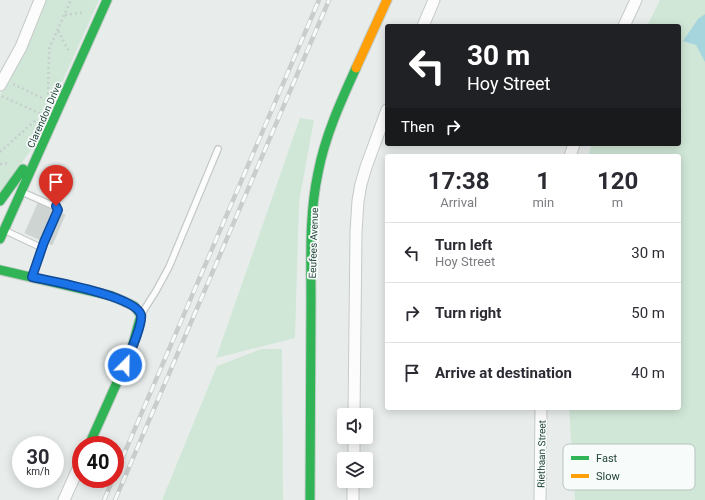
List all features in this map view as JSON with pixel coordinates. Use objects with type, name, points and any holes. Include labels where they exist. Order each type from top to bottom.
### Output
[{"type":"street","points":[[2,82],[21,47],[40,0]]},
{"type":"street","name":"Clarendon Drive","points":[[2,234],[107,0]]},
{"type":"street","name":"Eeufees Avenue","points":[[310,500],[311,242],[316,184],[326,143],[338,108],[387,0]]},
{"type":"street","points":[[424,24],[434,0]]},
{"type":"street","points":[[625,24],[636,0]]},
{"type":"street","points":[[354,408],[356,232],[358,202],[366,167],[385,115]]},
{"type":"street","points":[[0,201],[45,138]]},
{"type":"street","points":[[0,270],[112,296],[134,306],[141,315],[131,351],[93,436]]},
{"type":"street","name":"Riethaan Street","points":[[540,500],[541,410]]},
{"type":"street","points":[[64,500],[72,482]]},
{"type":"street","points":[[353,500],[354,488]]},
{"type":"lane","points":[[141,315],[169,267],[218,149]]},
{"type":"lane","points":[[21,191],[56,206],[58,209],[32,277]]},
{"type":"lane","points":[[2,234],[42,248]]},
{"type":"path","points":[[48,100],[49,49],[71,0]]},
{"type":"path","points":[[64,16],[103,9]]},
{"type":"path","points":[[57,31],[77,66]]},
{"type":"path","points":[[2,82],[60,106]]},
{"type":"path","points":[[0,95],[42,115],[0,152]]},
{"type":"green space","points":[[45,0],[99,0],[33,147],[0,194],[0,95],[26,48]]},
{"type":"green space","points":[[660,0],[705,0],[705,500],[575,500],[574,490],[695,490],[695,444],[571,444],[569,410],[681,410],[681,154],[589,154],[591,146],[681,146],[681,24],[648,24]]},
{"type":"green space","points":[[300,118],[314,120],[299,202],[295,338],[216,358]]},
{"type":"green space","points":[[261,349],[282,349],[283,500],[162,500],[217,366]]},
{"type":"water","points":[[705,14],[705,62],[696,45],[683,41],[698,19]]},
{"type":"building","points":[[38,203],[65,215],[52,245],[25,233]]},
{"type":"railway","points":[[124,454],[319,0]]},
{"type":"railway","points":[[115,500],[329,0]]},
{"type":"railway","points":[[104,500],[109,488]]},
{"type":"traffic: fast","points":[[0,239],[107,0]]},
{"type":"traffic: fast","points":[[310,500],[311,252],[313,205],[321,159],[329,132],[356,68]]},
{"type":"traffic: fast","points":[[0,201],[23,169]]},
{"type":"traffic: fast","points":[[0,270],[112,296],[134,306],[141,315],[131,351],[93,436]]},
{"type":"traffic: slow","points":[[356,68],[387,0]]},
{"type":"route","points":[[56,206],[58,210],[44,242],[32,277],[99,292],[134,306],[141,315],[131,351],[125,365]]}]
